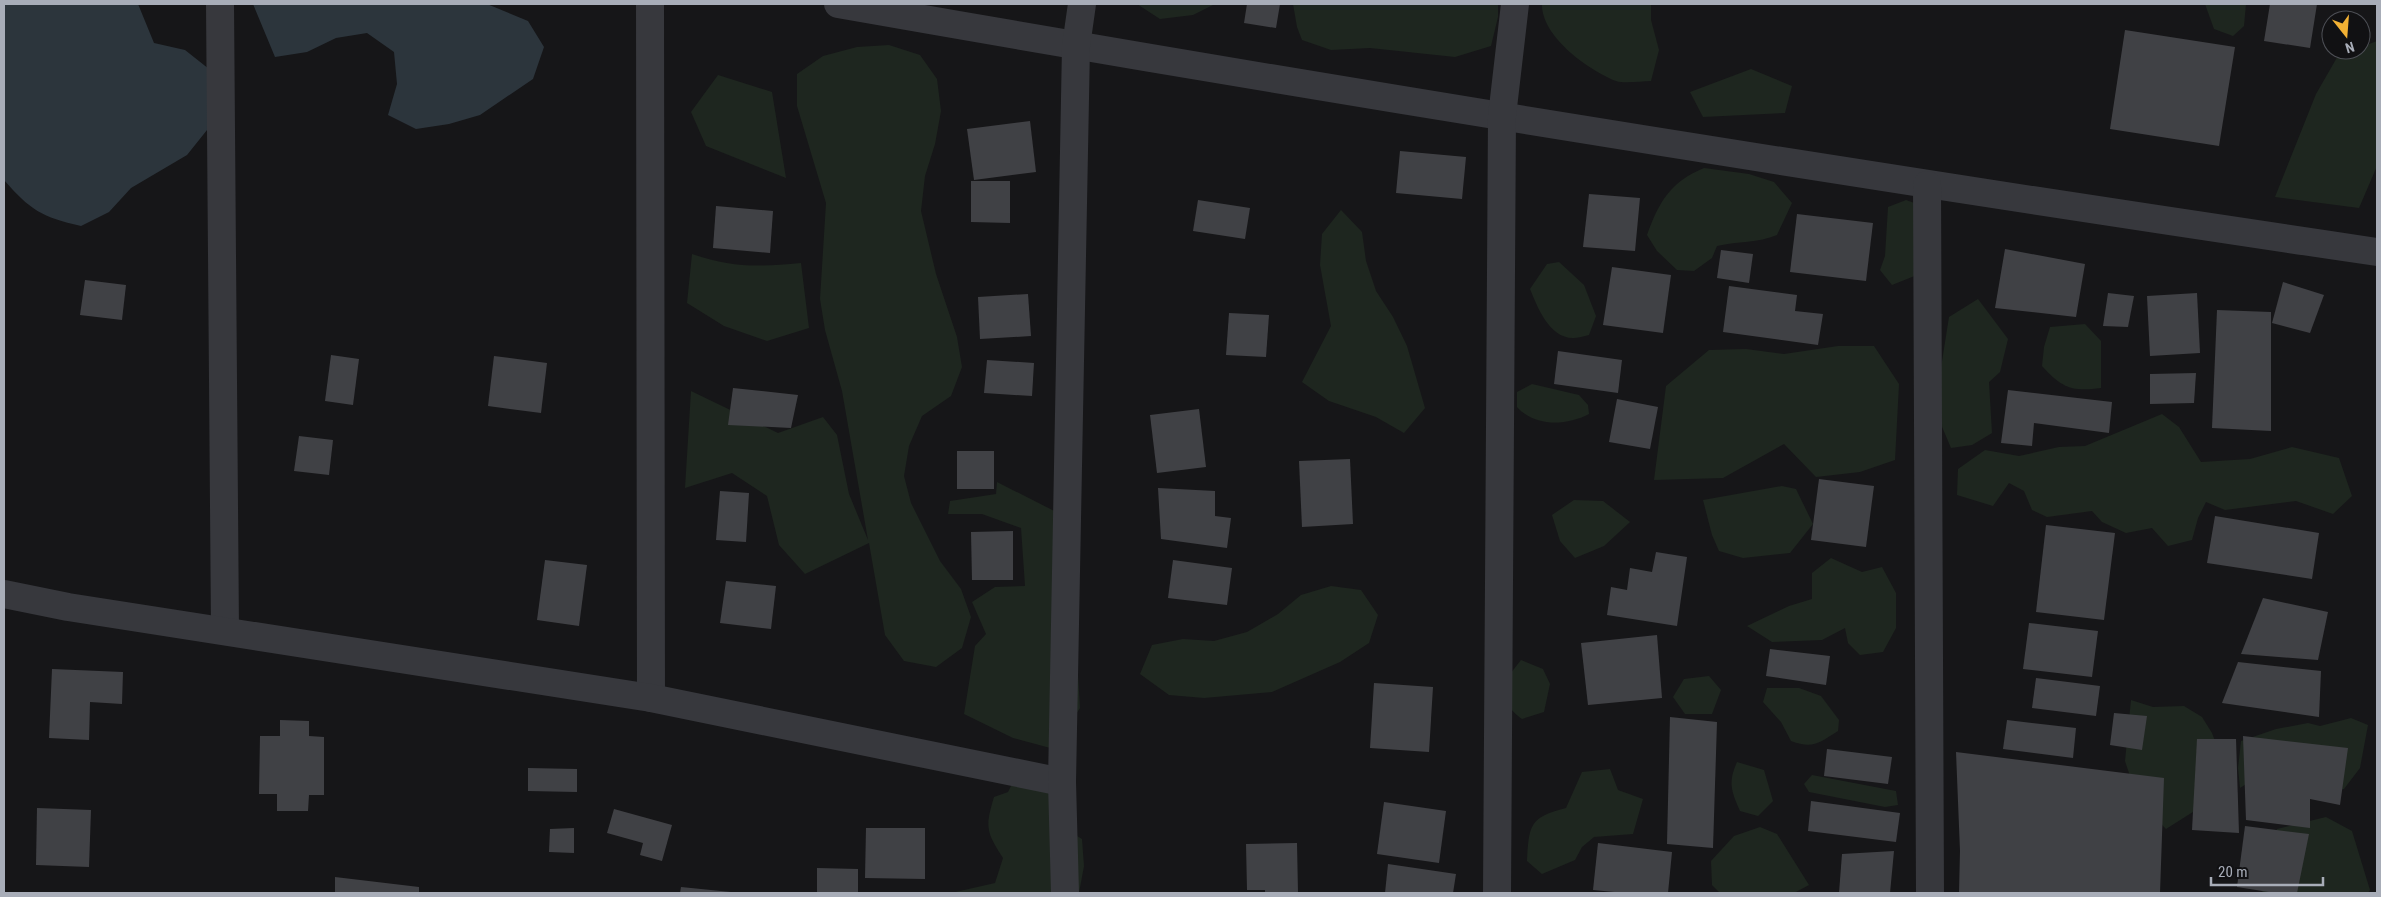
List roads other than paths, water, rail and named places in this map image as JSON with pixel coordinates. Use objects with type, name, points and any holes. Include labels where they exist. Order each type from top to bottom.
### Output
[{"type":"street","points":[[220,4],[225,631]]},
{"type":"street","points":[[650,4],[651,698]]},
{"type":"street","points":[[838,4],[1076,46],[1927,185],[2377,252]]},
{"type":"street","points":[[1065,893],[1062,782],[1076,46],[1082,4]]},
{"type":"street","points":[[1497,893],[1502,116],[1515,4]]},
{"type":"street","points":[[1927,185],[1930,893]]},
{"type":"street","points":[[4,594],[68,607],[651,698],[1062,782]]}]
